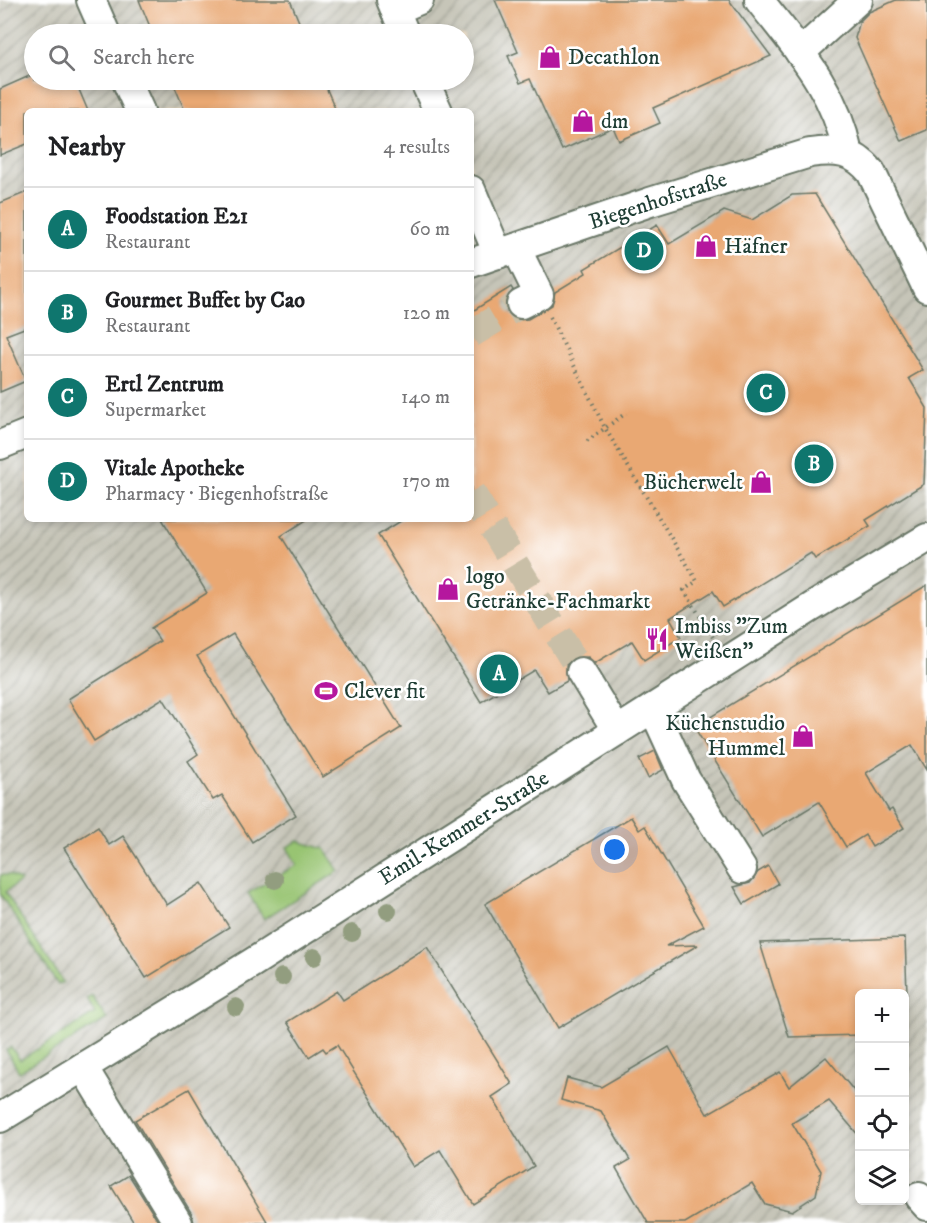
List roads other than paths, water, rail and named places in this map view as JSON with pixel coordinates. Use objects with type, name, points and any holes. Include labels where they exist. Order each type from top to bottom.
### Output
[{"type":"street","points":[[91,0],[102,24]]},
{"type":"street","points":[[759,0],[817,74],[841,122],[848,153],[862,161],[871,172],[927,288]]},
{"type":"street","points":[[800,53],[858,0]]},
{"type":"street","points":[[131,90],[139,108]]},
{"type":"street","points":[[429,90],[437,108]]},
{"type":"street","name":"Biegenhofstraße","points":[[474,262],[650,202],[810,153],[831,150],[848,153]]},
{"type":"street","points":[[474,195],[507,251],[530,299]]},
{"type":"street","points":[[0,445],[24,435]]},
{"type":"street","name":"Emil-Kemmer-Straße","points":[[0,1118],[727,661],[927,538]]},
{"type":"street","points":[[581,672],[617,730]]},
{"type":"street","points":[[653,708],[686,780],[742,869]]},
{"type":"street","points":[[84,1067],[178,1223]]},
{"type":"tunnel","points":[[474,332],[521,304]]},
{"type":"tunnel","points":[[474,497],[581,672]]},
{"type":"place","name":"Decathlon","points":[[550,57]]},
{"type":"place","name":"dm","points":[[583,121]]},
{"type":"place","name":"Häfner","points":[[706,246]]},
{"type":"place","name":"Vitale Apotheke","points":[[644,251]]},
{"type":"place","name":"Ertl Zentrum","points":[[766,393]]},
{"type":"place","name":"Gourmet Buffet by Cao","points":[[814,464]]},
{"type":"place","name":"Bücherwelt","points":[[761,482]]},
{"type":"place","name":"logo Getränke-Fachmarkt","points":[[448,589]]},
{"type":"place","name":"Imbiss \"Zum Weißen\"","points":[[657,639]]},
{"type":"place","name":"Foodstation E21","points":[[499,674]]},
{"type":"place","name":"Clever fit","points":[[326,691]]},
{"type":"place","name":"Küchenstudio Hummel","points":[[803,736]]}]
